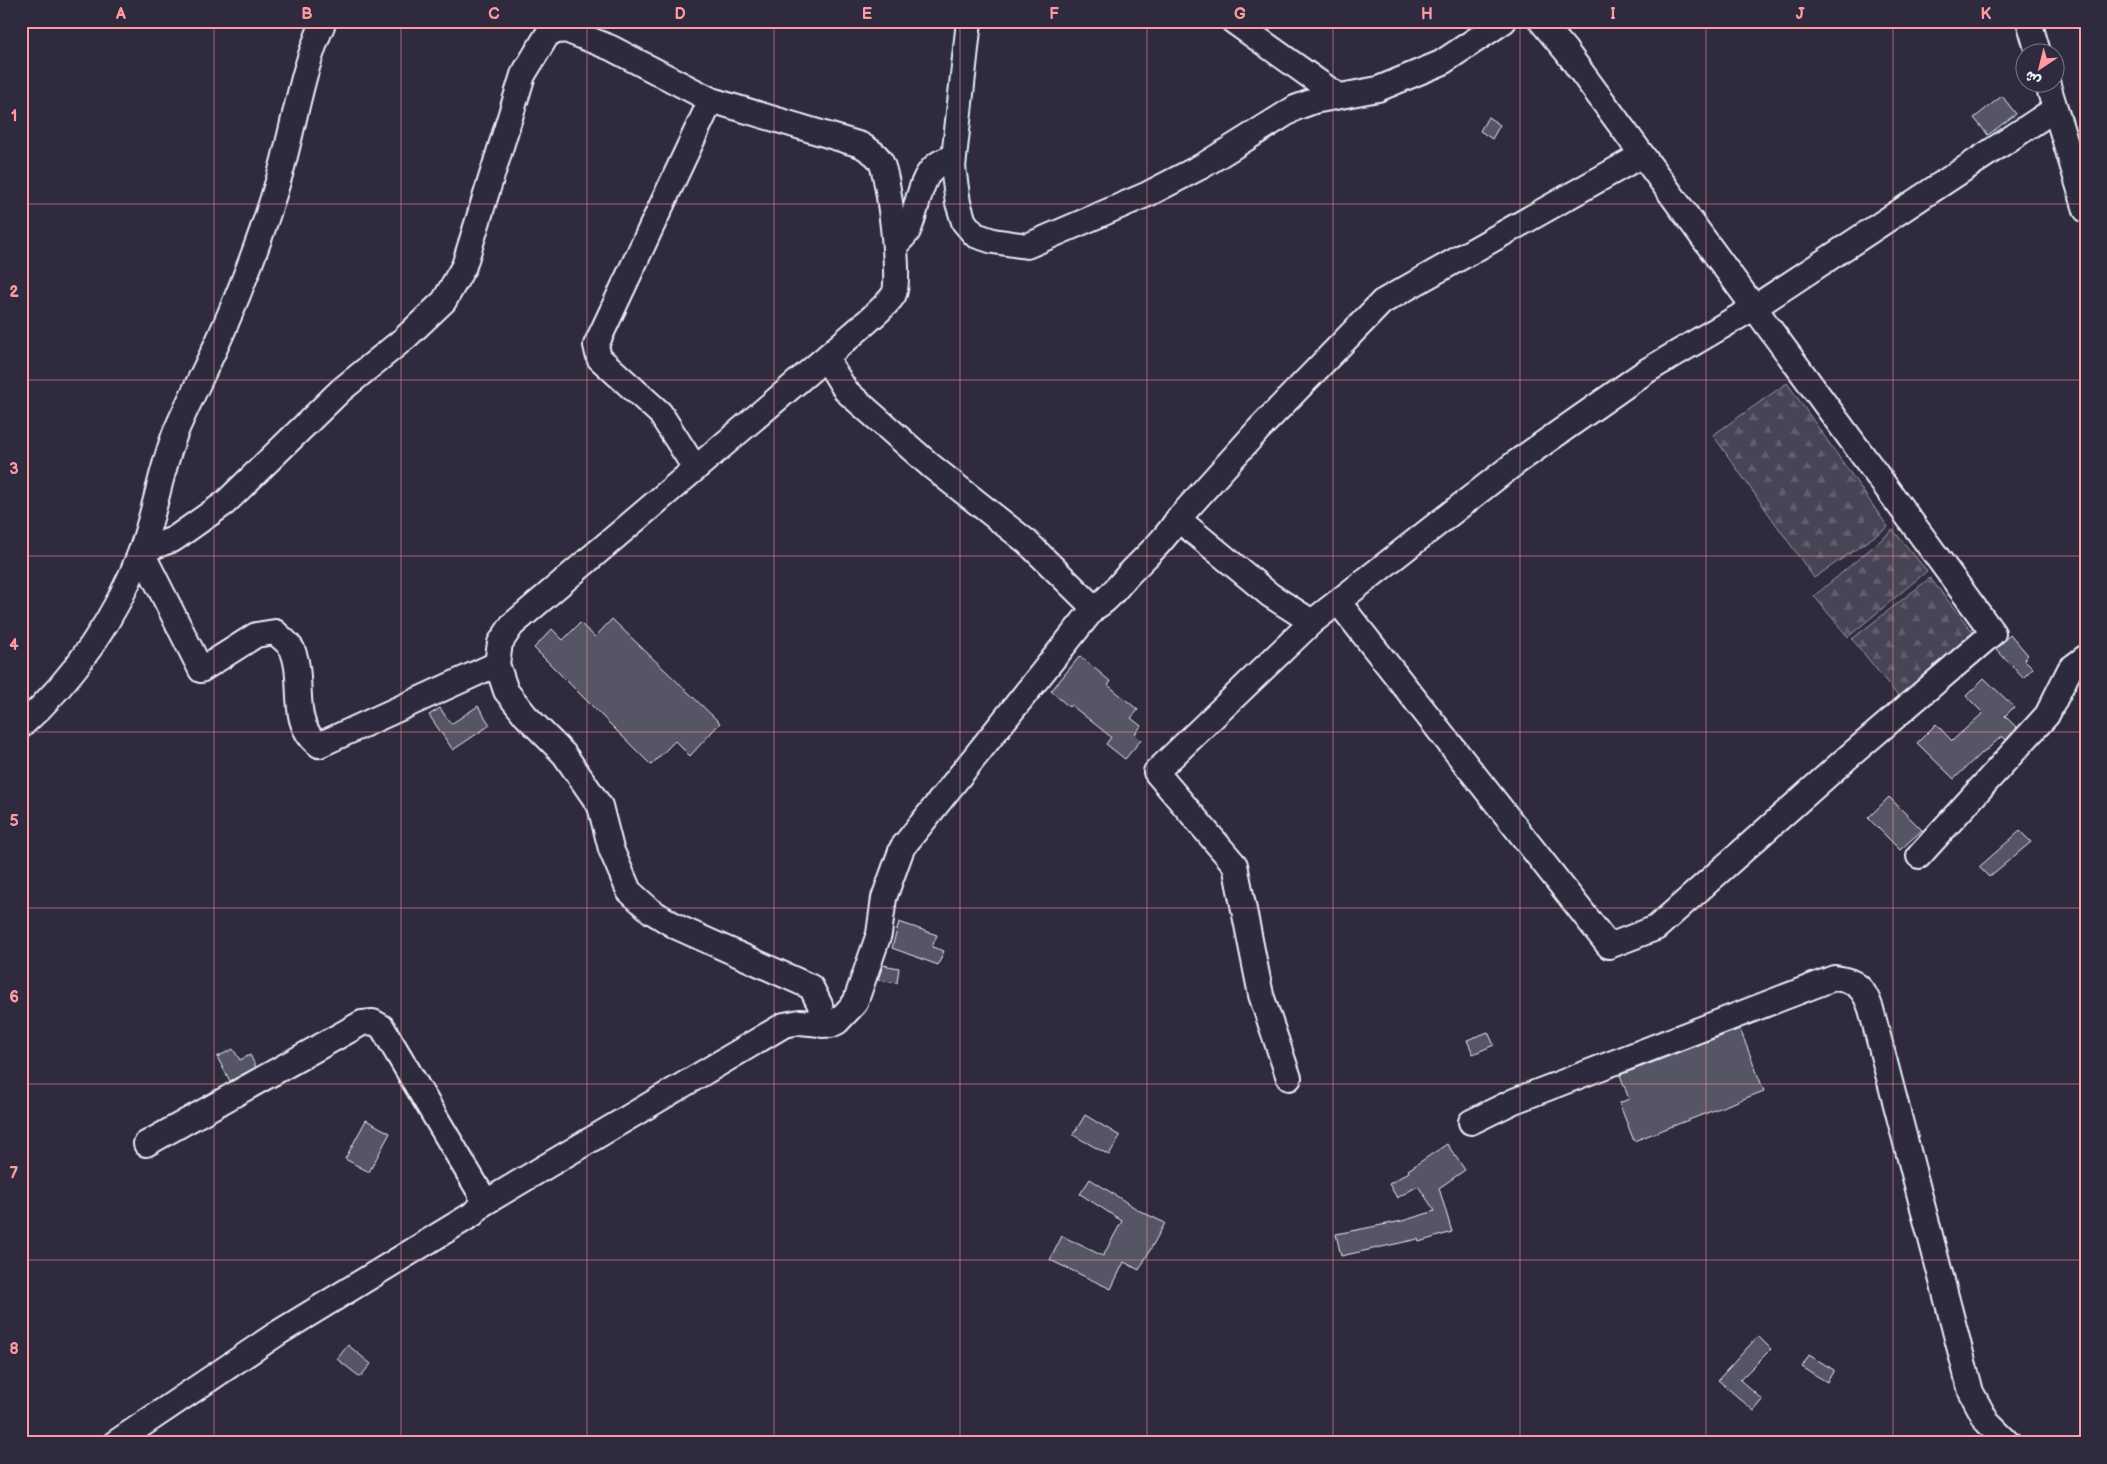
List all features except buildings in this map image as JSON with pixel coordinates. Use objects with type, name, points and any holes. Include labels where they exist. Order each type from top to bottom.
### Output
[{"type":"street","points":[[21,726],[48,702],[82,657],[118,604],[141,551],[176,432],[224,328],[258,243],[281,171],[304,76],[324,21]]},
{"type":"street","points":[[969,21],[953,167],[958,203],[964,222],[975,235],[993,241],[1027,246],[1148,194],[1204,165],[1295,108],[1338,96],[1378,89],[1441,63],[1504,21]]},
{"type":"street","points":[[1233,21],[1338,96]]},
{"type":"street","points":[[1339,602],[1610,946],[1656,928],[1847,758],[1993,633],[1566,51],[1541,21]]},
{"type":"street","points":[[2029,21],[2035,42]]},
{"type":"street","points":[[141,551],[174,539],[225,503],[341,390],[404,338],[444,301],[464,266],[523,75],[549,32],[568,26],[711,100],[861,145],[876,154],[882,164],[898,269],[894,294],[830,354],[512,625],[500,643],[497,664],[506,691],[526,716],[564,754],[600,806],[611,849],[629,891],[651,911],[677,926],[811,987],[820,1005],[822,1025]]},
{"type":"street","points":[[2050,92],[2084,194]]},
{"type":"street","points":[[694,468],[660,414],[599,358],[596,345],[711,100]]},
{"type":"street","points":[[1289,1078],[1261,995],[1235,865],[1156,772],[1312,622],[1514,464],[1648,370],[1755,307],[2055,109]]},
{"type":"street","points":[[115,1443],[278,1333],[473,1214],[481,1206],[784,1025],[800,1022],[822,1025],[837,1022],[855,1003],[879,934],[884,898],[902,848],[1094,608],[1103,603],[1141,562],[1164,541],[1178,519],[1259,429],[1382,302],[1642,155]]},
{"type":"street","points":[[895,246],[908,232],[929,172],[939,162],[946,160],[953,167]]},
{"type":"street","points":[[830,354],[830,366],[846,391],[931,466],[1026,542],[1094,608]]},
{"type":"street","points":[[1178,519],[1270,595],[1312,622]]},
{"type":"street","points":[[141,551],[201,670],[256,635],[275,632],[291,648],[300,689],[300,718],[309,738],[319,745],[497,664]]},
{"type":"street","points":[[1919,856],[2047,716],[2070,668],[2086,657]]},
{"type":"street","points":[[1471,1122],[1514,1101],[1834,978],[1851,980],[1867,996],[1871,1009],[1971,1392],[1987,1422],[2008,1443]]},
{"type":"street","points":[[146,1144],[362,1023],[373,1022],[382,1028],[481,1194],[481,1206]]},
{"type":"green space","points":[[1787,383],[1888,527],[1814,578],[1713,435]]},
{"type":"green space","points":[[1893,530],[1927,571],[1848,637],[1814,596]]},
{"type":"green space","points":[[1930,578],[1975,635],[1898,696],[1852,639]]}]
